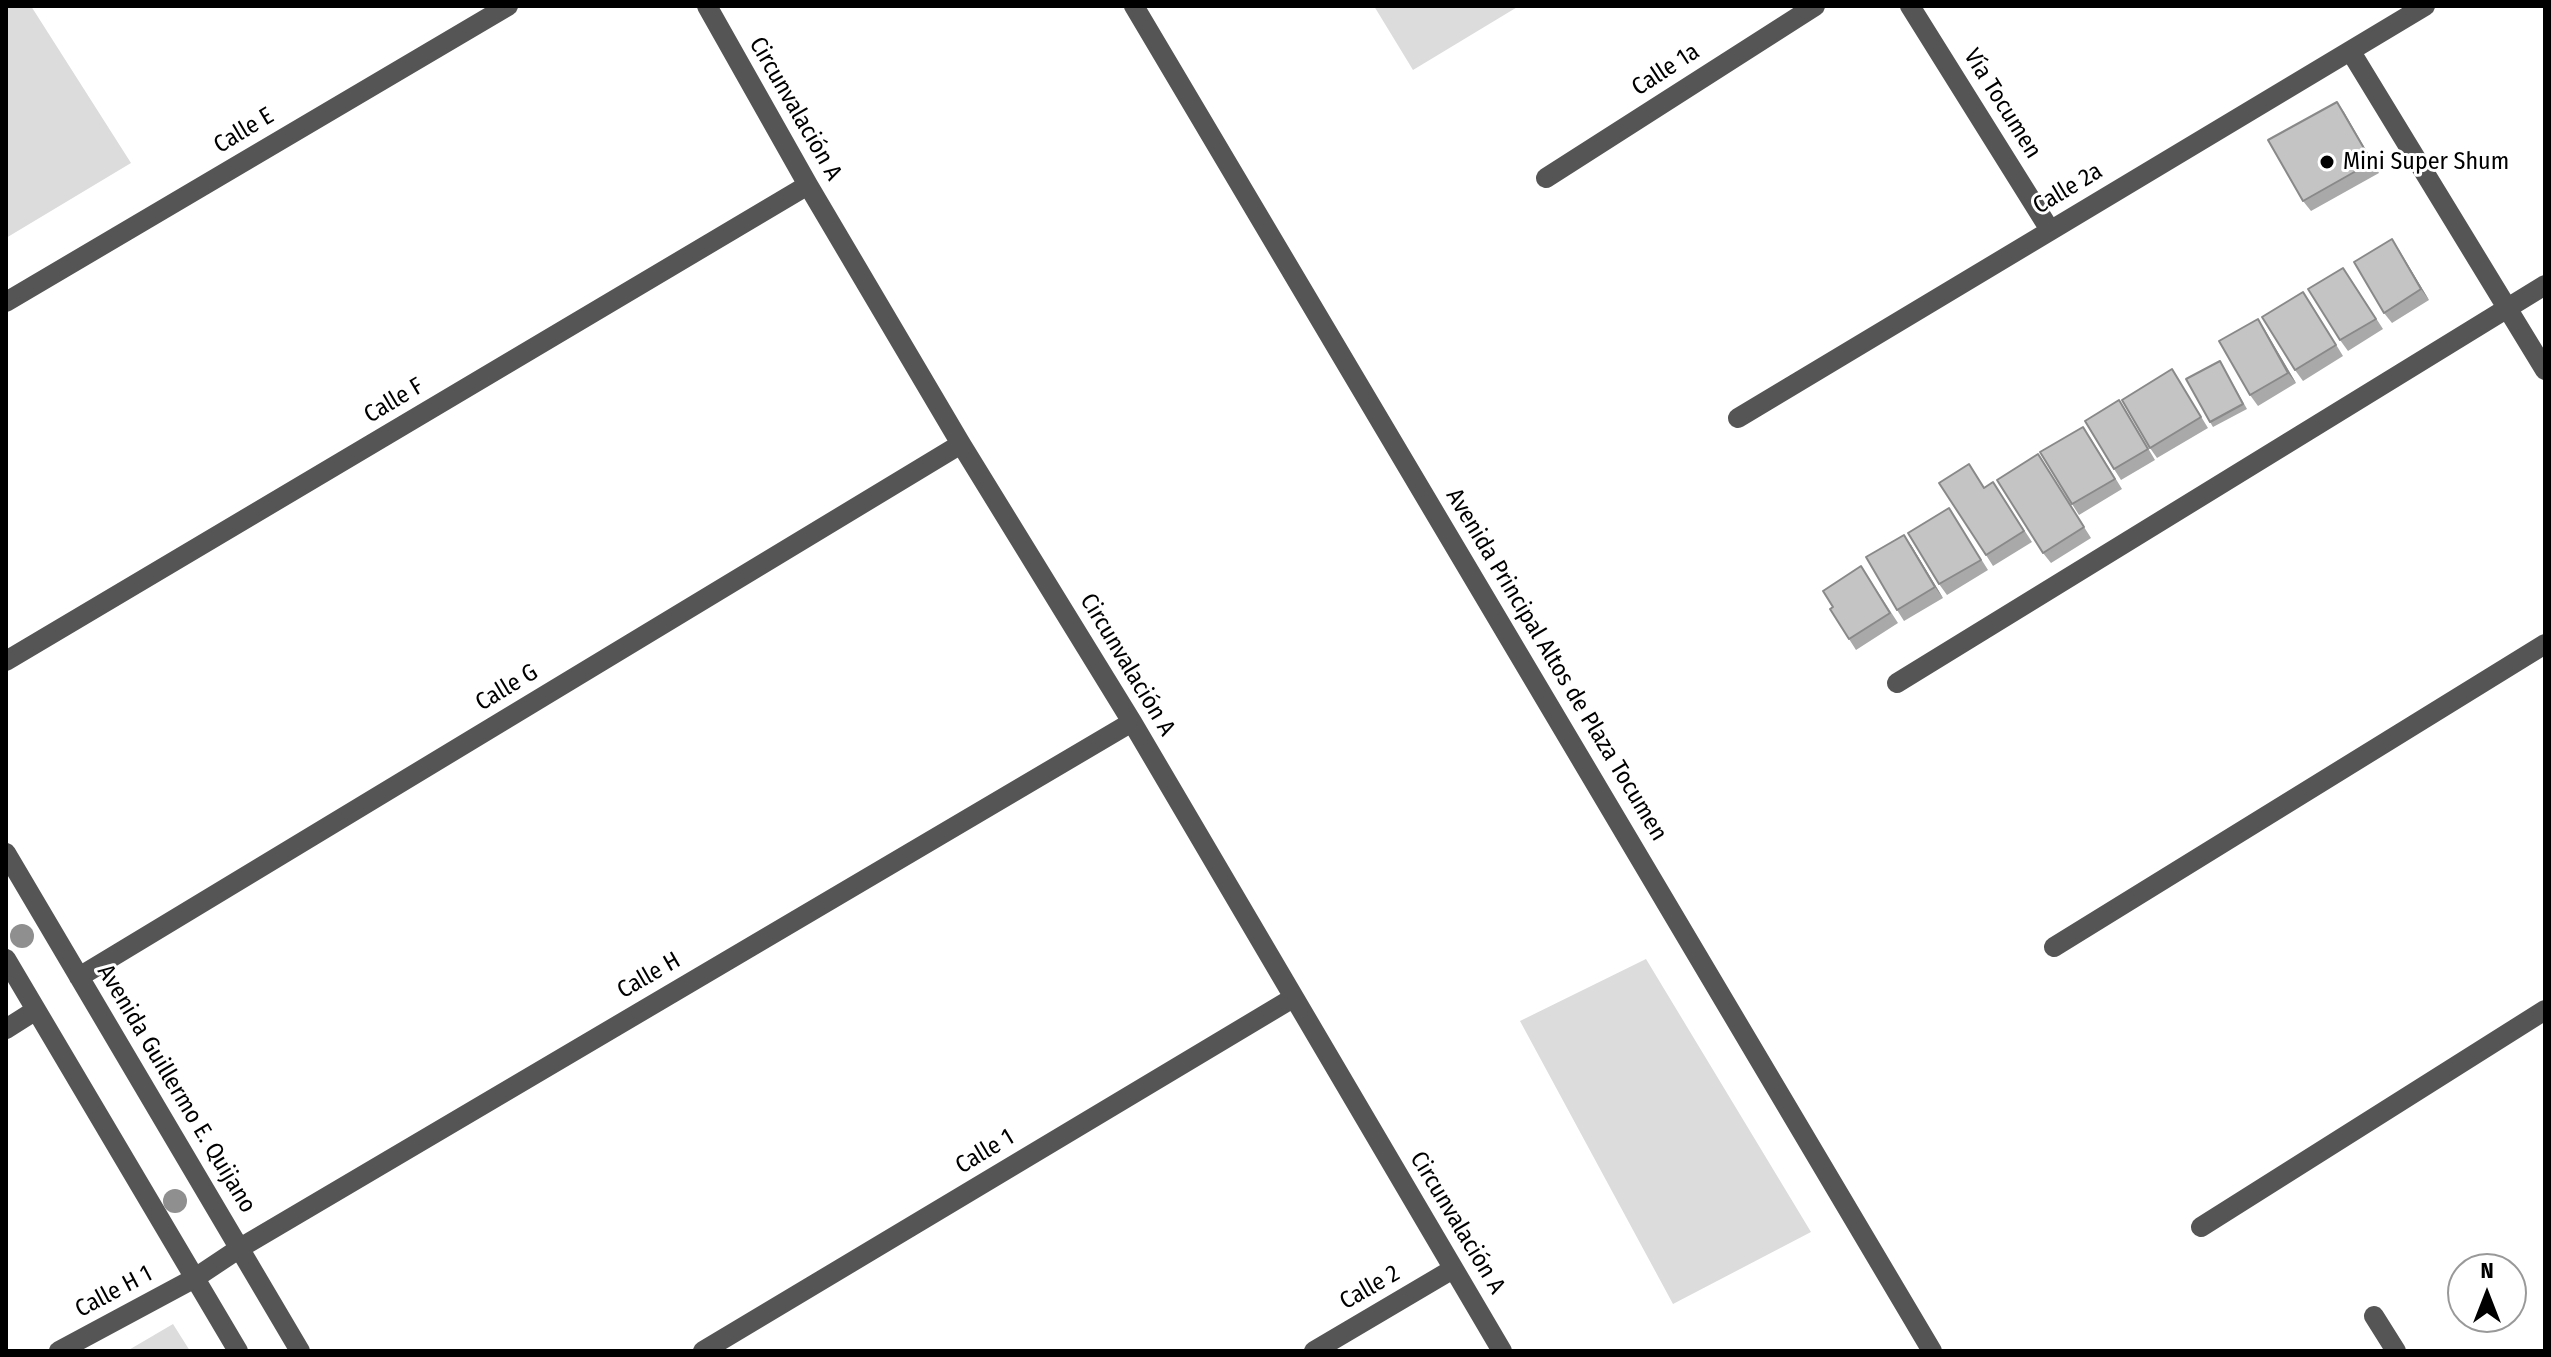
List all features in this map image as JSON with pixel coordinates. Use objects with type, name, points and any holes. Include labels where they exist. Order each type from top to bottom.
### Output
[{"type":"street","name":"Calle E","points":[[6,302],[508,6]]},
{"type":"street","name":"Circunvalación A","points":[[707,6],[808,185],[961,444],[1132,722],[1502,1351]]},
{"type":"street","name":"Avenida Principal Altos de Plaza Tocumen","points":[[1134,6],[1932,1351]]},
{"type":"street","name":"Calle 1a","points":[[1546,178],[1815,6]]},
{"type":"street","name":"Vía Tocumen","points":[[1910,6],[2050,230]]},
{"type":"street","name":"Calle 2a","points":[[1738,418],[2425,6]]},
{"type":"street","points":[[2351,52],[2545,370]]},
{"type":"street","name":"Calle F","points":[[6,661],[808,185]]},
{"type":"street","points":[[1897,683],[2545,285]]},
{"type":"street","name":"Calle G","points":[[79,977],[961,444]]},
{"type":"street","points":[[2054,947],[2545,644]]},
{"type":"street","name":"Calle H","points":[[195,1278],[240,1248],[1132,722]]},
{"type":"street","name":"Avenida Guillermo E. Quijano","points":[[6,853],[300,1351]]},
{"type":"street","points":[[6,959],[238,1351]]},
{"type":"street","name":"Calle 1","points":[[703,1351],[1293,998]]},
{"type":"street","points":[[6,1029],[36,1010]]},
{"type":"street","points":[[2201,1227],[2545,1010]]},
{"type":"street","name":"Calle 2","points":[[1314,1351],[1453,1269]]},
{"type":"street","name":"Calle H 1","points":[[59,1351],[195,1278]]},
{"type":"street","points":[[2374,1316],[2396,1351]]},
{"type":"shaded area","points":[[6,6],[31,6],[131,163],[6,238]]},
{"type":"shaded area","points":[[1374,6],[1519,6],[1413,70]]},
{"type":"shaded area","points":[[1646,959],[1811,1232],[1673,1304],[1520,1021]]},
{"type":"shaded area","points":[[173,1324],[190,1351],[127,1351]]},
{"type":"building","name":"Mini Super Shum","points":[[2337,102],[2372,162],[2303,201],[2268,140]]},
{"type":"building","points":[[2392,239],[2421,289],[2384,313],[2354,262]]},
{"type":"building","points":[[2343,268],[2376,319],[2340,340],[2308,289]]},
{"type":"building","points":[[2303,292],[2336,345],[2295,370],[2262,317]]},
{"type":"building","points":[[2258,319],[2288,373],[2250,395],[2219,341]]},
{"type":"building","points":[[2220,361],[2243,404],[2210,422],[2186,379]]},
{"type":"building","points":[[2172,369],[2201,417],[2150,448],[2122,400]]},
{"type":"building","points":[[2119,400],[2148,449],[2114,469],[2085,421]]},
{"type":"building","points":[[2083,427],[2115,479],[2072,504],[2040,452]]},
{"type":"building","points":[[2038,454],[2084,527],[2043,553],[1997,480]]},
{"type":"building","points":[[1969,464],[1984,488],[1993,482],[2024,531],[1986,555],[1939,483]]},
{"type":"building","points":[[1949,508],[1981,560],[1939,584],[1908,533]]},
{"type":"building","points":[[1904,535],[1935,587],[1897,610],[1866,557]]},
{"type":"building","points":[[1861,566],[1890,613],[1849,639],[1830,609],[1833,607],[1823,591]]},
{"type":"place","name":"Mini Super Shum","points":[[2327,162]]}]
